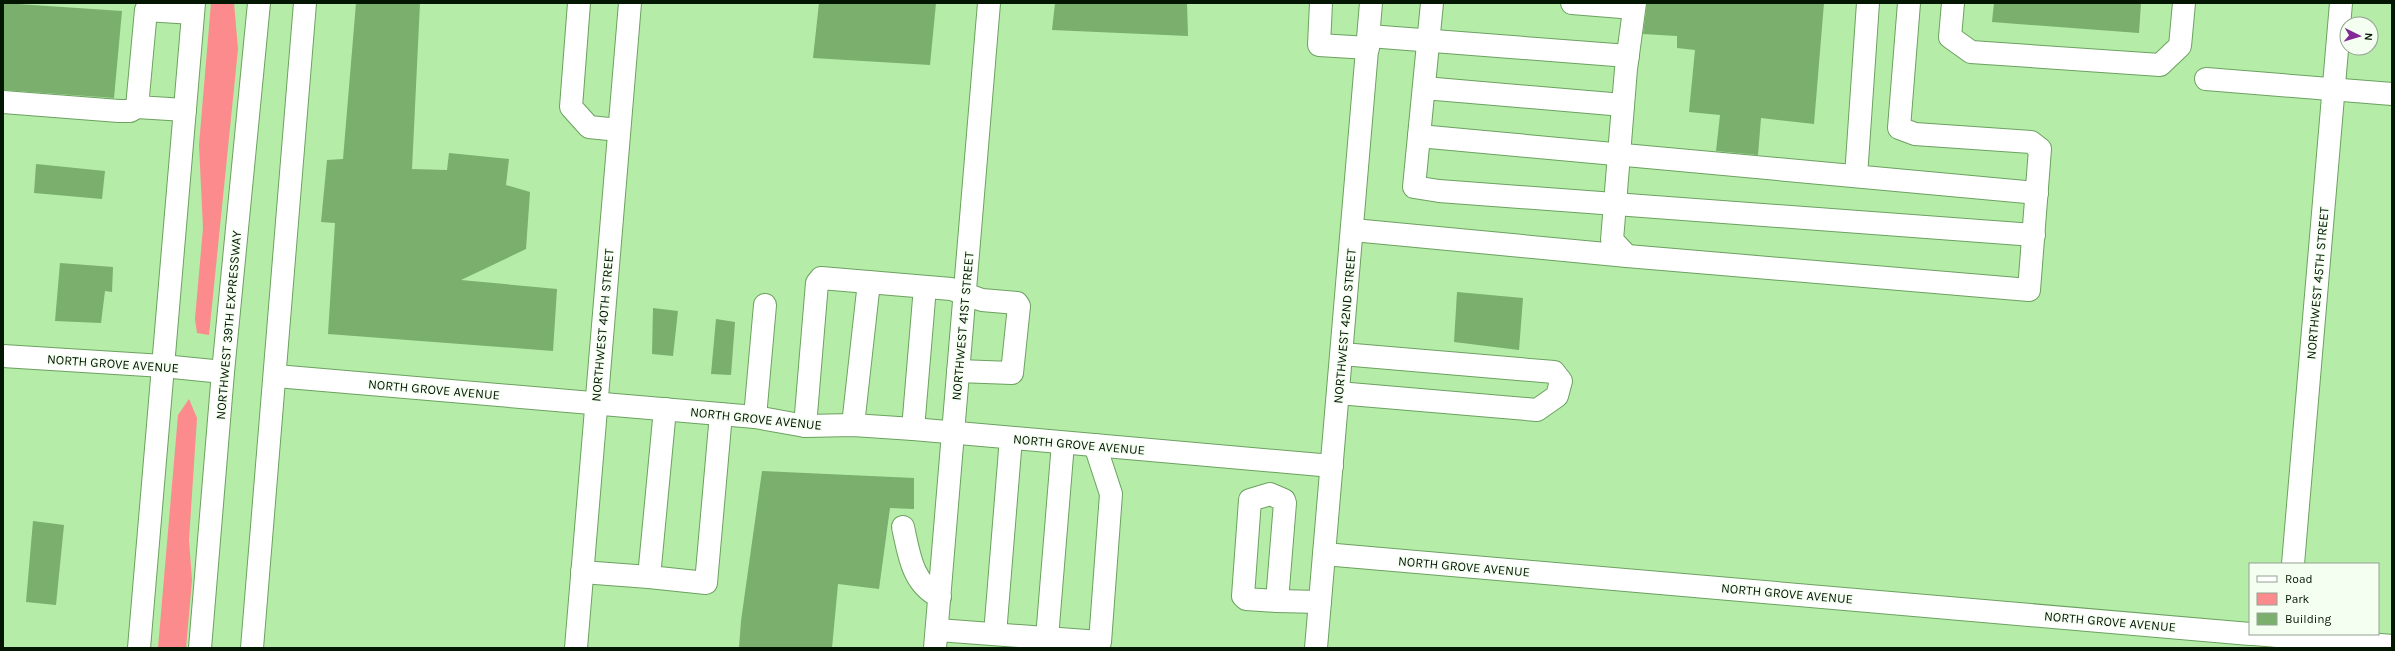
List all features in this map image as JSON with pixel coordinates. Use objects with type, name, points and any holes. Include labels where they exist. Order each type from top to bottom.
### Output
[{"type":"main road","name":"NORTHWEST 39TH EXPRESSWAY","points":[[200,648],[222,372],[259,3]]},
{"type":"main road","points":[[252,648],[276,376],[305,3]]},
{"type":"main road","points":[[579,3],[571,107],[589,127],[619,130]]},
{"type":"main road","name":"NORTHWEST 40TH STREET","points":[[576,648],[630,3]]},
{"type":"main road","name":"NORTHWEST 41ST STREET","points":[[936,639],[989,3]]},
{"type":"main road","points":[[1321,3],[1319,45],[1368,42],[1428,42],[1628,56]]},
{"type":"main road","name":"NORTHWEST 42ND STREET","points":[[1316,648],[1353,230],[1371,3]]},
{"type":"main road","points":[[1432,3],[1414,187],[1439,191],[2034,235]]},
{"type":"main road","points":[[1572,3],[1635,6],[1623,105],[1612,240],[1627,256]]},
{"type":"main road","points":[[1856,176],[1868,3]]},
{"type":"main road","points":[[1353,230],[1627,256],[2029,290],[2040,149],[2031,142],[1915,134],[1899,128],[1908,3]]},
{"type":"main road","points":[[1953,3],[1950,37],[1971,52],[2160,65],[2180,46],[2184,3]]},
{"type":"main road","name":"NORTHWEST 45TH STREET","points":[[2293,563],[2341,3]]},
{"type":"main road","points":[[137,107],[146,7],[194,8],[162,366],[139,648]]},
{"type":"main road","points":[[2206,79],[2392,94]]},
{"type":"main road","points":[[1424,88],[1623,105]]},
{"type":"main road","points":[[3,102],[119,112],[137,107],[185,110]]},
{"type":"main road","points":[[1419,136],[1619,153],[2037,193]]},
{"type":"main road","points":[[805,426],[817,283],[821,278],[951,290],[982,300],[1017,304],[1019,306],[1012,373],[958,371]]},
{"type":"main road","points":[[853,425],[869,282]]},
{"type":"main road","points":[[913,430],[925,287]]},
{"type":"main road","points":[[755,417],[765,305]]},
{"type":"main road","points":[[1338,393],[1537,410],[1557,396],[1561,382],[1554,372],[1342,354]]},
{"type":"main road","name":"NORTH GROVE AVENUE","points":[[3,356],[162,366],[222,372]]},
{"type":"main road","name":"NORTH GROVE AVENUE","points":[[276,376],[755,417],[805,426],[853,425],[1332,466]]},
{"type":"main road","points":[[649,577],[665,410]]},
{"type":"main road","points":[[582,572],[706,583],[721,414]]},
{"type":"main road","points":[[995,634],[1011,438]]},
{"type":"main road","points":[[1047,638],[1063,443]]},
{"type":"main road","points":[[936,639],[995,634],[1100,642],[1111,494],[1095,445]]},
{"type":"main road","points":[[1270,494],[1272,461]]},
{"type":"main road","points":[[1277,601],[1285,503],[1284,500],[1270,494],[1250,500],[1243,596],[1246,599],[1277,601],[1320,602]]},
{"type":"main road","points":[[904,527],[909,556],[917,576],[927,591],[940,597]]},
{"type":"main road","name":"NORTH GROVE AVENUE","points":[[1324,554],[2249,634]]},
{"type":"main road","points":[[2287,635],[2392,646]]},
{"type":"green space","points":[[211,3],[234,3],[238,49],[209,335],[197,333],[195,319],[203,228],[199,145]]},
{"type":"green space","points":[[189,399],[197,418],[189,540],[192,580],[186,648],[158,648],[178,415]]},
{"type":"building","points":[[3,3],[122,11],[114,98],[3,90]]},
{"type":"building","points":[[356,3],[420,3],[412,169],[447,170],[449,153],[509,159],[506,185],[530,192],[526,249],[461,280],[557,289],[553,351],[328,334],[335,223],[321,222],[327,160],[343,159]]},
{"type":"building","points":[[819,3],[936,3],[930,65],[813,58]]},
{"type":"building","points":[[1055,3],[1187,3],[1188,36],[1052,30]]},
{"type":"building","points":[[1647,3],[1824,3],[1814,124],[1761,118],[1758,155],[1716,151],[1720,115],[1689,112],[1695,50],[1677,48],[1677,36],[1643,34]]},
{"type":"building","points":[[1994,3],[2141,3],[2139,33],[1992,22]]},
{"type":"building","points":[[36,164],[105,171],[102,199],[34,193]]},
{"type":"building","points":[[60,263],[113,267],[112,292],[105,291],[101,323],[55,321]]},
{"type":"building","points":[[1457,292],[1523,298],[1519,350],[1454,342]]},
{"type":"building","points":[[653,308],[678,311],[673,356],[652,354]]},
{"type":"building","points":[[716,319],[735,322],[731,375],[711,374]]},
{"type":"building","points":[[762,471],[914,478],[914,509],[890,508],[879,589],[838,584],[832,648],[739,648],[741,621]]},
{"type":"building","points":[[33,521],[64,525],[56,605],[26,602]]}]
